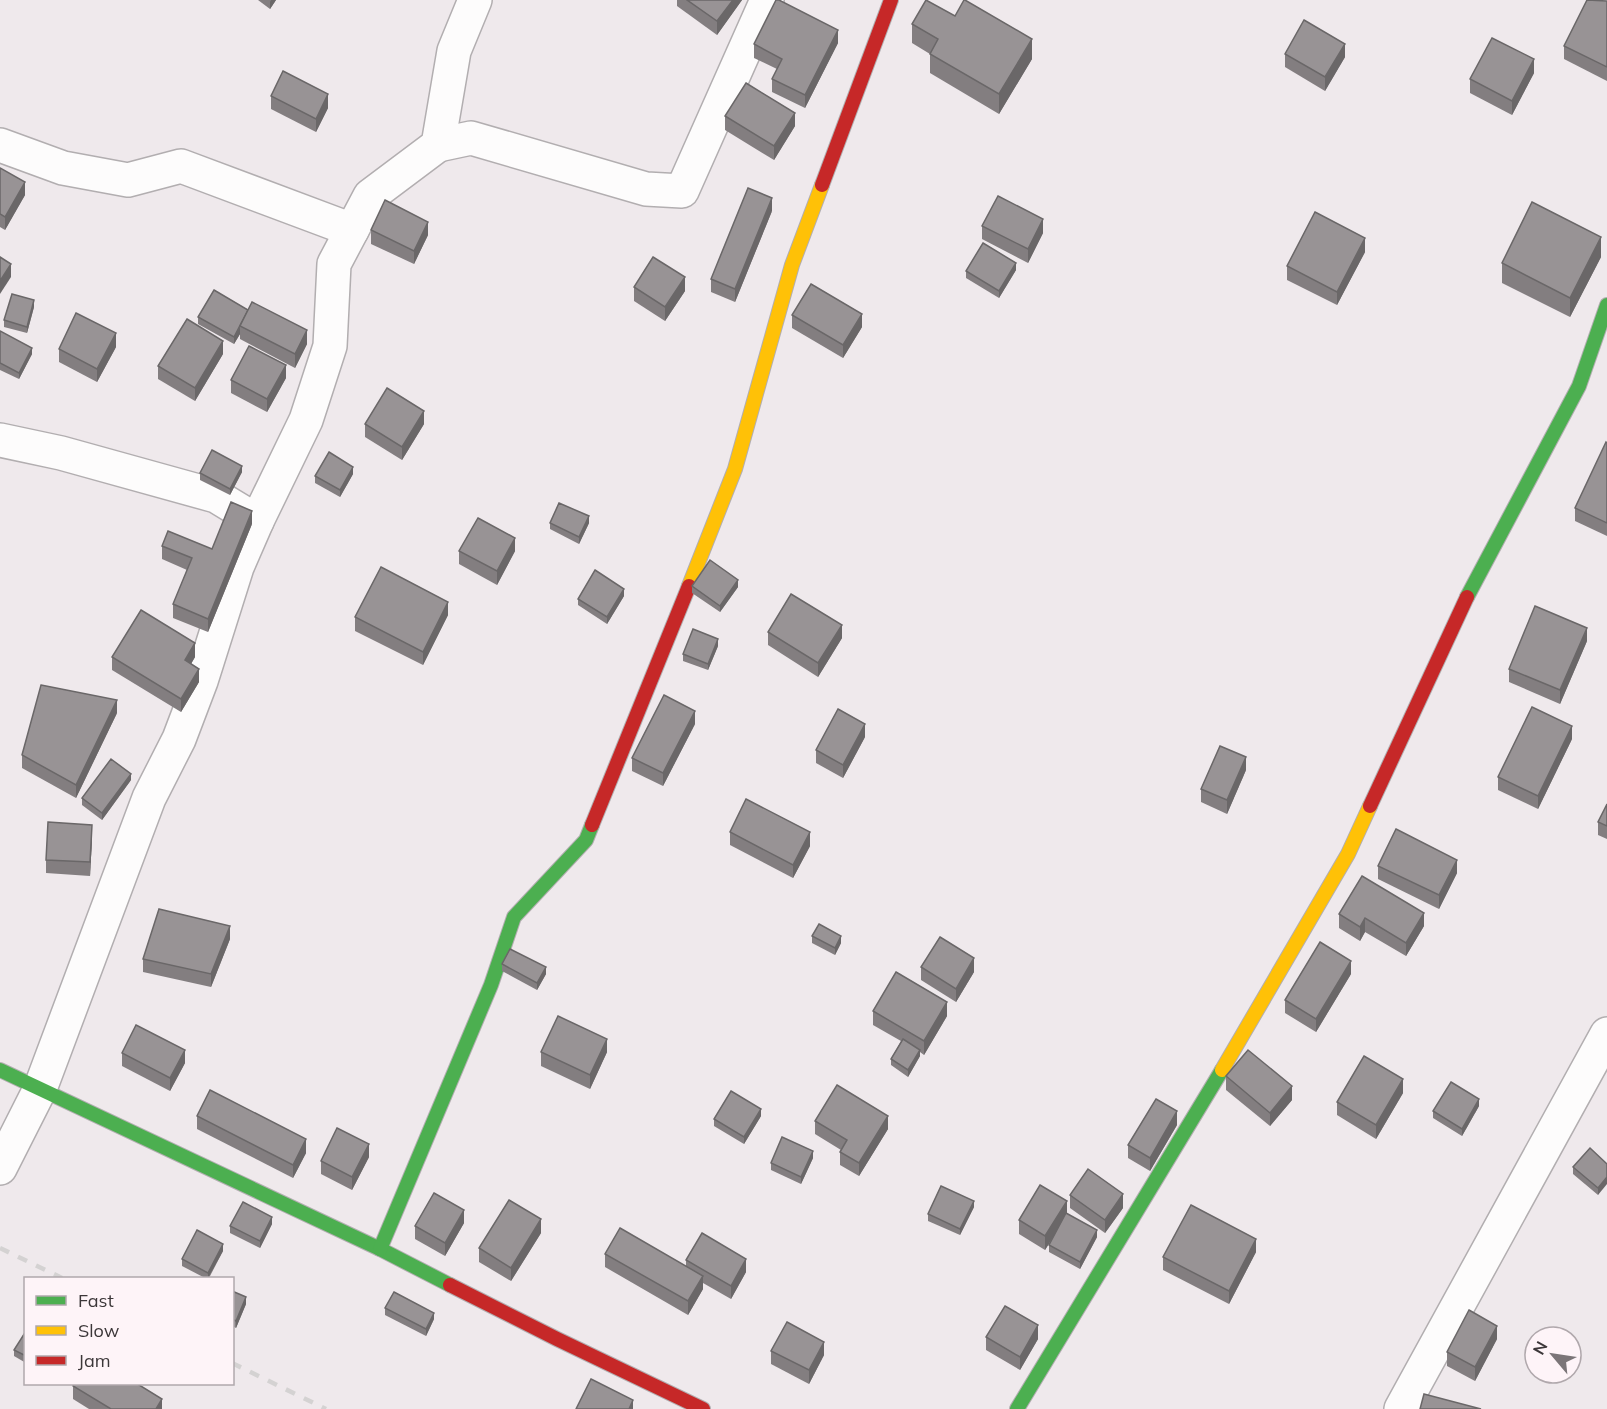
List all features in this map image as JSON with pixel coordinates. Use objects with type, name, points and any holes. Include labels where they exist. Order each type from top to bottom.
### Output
[{"type":"street","points":[[438,145],[454,51],[475,0]]},
{"type":"street","points":[[0,1168],[40,1089],[149,798],[179,739],[201,681],[237,567],[257,520],[306,420],[330,346],[334,264],[370,196],[438,145],[471,138],[646,189],[682,191],[767,0]]},
{"type":"street","points":[[380,1249],[491,985],[514,917],[586,840],[636,721],[735,469],[792,265],[891,0]]},
{"type":"street","points":[[0,145],[63,168],[128,180],[181,166],[352,230]]},
{"type":"street","points":[[1017,1409],[1225,1065],[1348,854],[1459,612],[1579,386],[1607,305]]},
{"type":"street","points":[[0,440],[61,453],[216,496],[257,520]]},
{"type":"street","points":[[1401,1409],[1607,1034]]},
{"type":"street","points":[[0,1070],[380,1249],[557,1339],[702,1409]]},
{"type":"building","points":[[687,0],[733,0],[717,21]]},
{"type":"building","points":[[776,0],[838,30],[805,95],[772,79],[782,59],[754,44]]},
{"type":"building","points":[[926,0],[955,16],[965,0],[1032,39],[999,94],[930,54],[938,39],[912,24]]},
{"type":"building","points":[[1587,0],[1607,1],[1607,67],[1564,46]]},
{"type":"building","points":[[1304,20],[1345,44],[1325,77],[1285,54]]},
{"type":"building","points":[[1492,38],[1534,59],[1512,101],[1470,79]]},
{"type":"building","points":[[283,71],[328,94],[316,119],[271,96]]},
{"type":"building","points":[[746,83],[795,113],[774,146],[725,116]]},
{"type":"building","points":[[0,168],[25,182],[5,217],[0,214]]},
{"type":"building","points":[[748,188],[772,198],[735,289],[711,279]]},
{"type":"building","points":[[998,196],[1043,219],[1028,249],[982,226]]},
{"type":"building","points":[[385,200],[428,222],[414,251],[371,230]]},
{"type":"building","points":[[1532,202],[1601,237],[1570,298],[1502,263]]},
{"type":"building","points":[[1315,212],[1365,238],[1337,292],[1287,266]]},
{"type":"building","points":[[983,243],[1016,263],[999,291],[966,271]]},
{"type":"building","points":[[0,257],[11,264],[0,281]]},
{"type":"building","points":[[653,257],[685,277],[665,307],[634,287]]},
{"type":"building","points":[[811,284],[862,314],[843,345],[792,315]]},
{"type":"building","points":[[214,290],[248,310],[234,337],[198,317]]},
{"type":"building","points":[[12,294],[34,300],[27,327],[4,320]]},
{"type":"building","points":[[252,302],[307,330],[295,354],[240,326]]},
{"type":"building","points":[[76,313],[116,333],[97,369],[59,349]]},
{"type":"building","points":[[187,319],[223,341],[195,388],[158,366]]},
{"type":"building","points":[[0,331],[32,348],[19,373],[0,363]]},
{"type":"building","points":[[249,346],[286,365],[267,399],[231,380]]},
{"type":"building","points":[[387,388],[424,411],[402,447],[365,424]]},
{"type":"building","points":[[1607,443],[1607,523],[1575,508]]},
{"type":"building","points":[[212,450],[242,466],[230,489],[200,473]]},
{"type":"building","points":[[329,452],[353,467],[340,490],[315,476]]},
{"type":"building","points":[[231,502],[252,511],[208,619],[173,604],[192,558],[162,546],[168,531],[212,549]]},
{"type":"building","points":[[559,503],[589,516],[579,537],[550,523]]},
{"type":"building","points":[[478,518],[515,538],[497,571],[459,551]]},
{"type":"building","points":[[710,560],[738,580],[720,606],[692,586]]},
{"type":"building","points":[[381,567],[448,602],[423,652],[355,617]]},
{"type":"building","points":[[595,570],[624,589],[607,617],[578,599]]},
{"type":"building","points":[[791,594],[842,625],[818,663],[768,632]]},
{"type":"building","points":[[1535,606],[1587,628],[1560,690],[1509,669]]},
{"type":"building","points":[[141,610],[195,643],[185,660],[199,669],[181,699],[112,657]]},
{"type":"building","points":[[693,629],[718,639],[708,664],[683,654]]},
{"type":"building","points":[[41,685],[117,700],[76,785],[22,755]]},
{"type":"building","points":[[664,695],[695,711],[663,773],[632,758]]},
{"type":"building","points":[[1532,707],[1572,726],[1538,796],[1498,777]]},
{"type":"building","points":[[838,709],[865,724],[843,765],[816,750]]},
{"type":"building","points":[[1220,746],[1246,757],[1227,800],[1201,789]]},
{"type":"building","points":[[111,759],[131,774],[102,813],[82,798]]},
{"type":"building","points":[[746,799],[810,832],[793,865],[730,832]]},
{"type":"building","points":[[1607,804],[1607,826],[1598,822]]},
{"type":"building","points":[[48,822],[92,825],[90,862],[46,860]]},
{"type":"building","points":[[1396,829],[1457,860],[1439,895],[1378,866]]},
{"type":"building","points":[[1362,876],[1424,913],[1406,943],[1365,918],[1360,927],[1339,914]]},
{"type":"building","points":[[159,909],[230,926],[211,974],[143,959]]},
{"type":"building","points":[[819,924],[841,936],[835,948],[812,936]]},
{"type":"building","points":[[940,937],[974,958],[956,989],[921,967]]},
{"type":"building","points":[[1320,942],[1351,961],[1316,1019],[1285,1000]]},
{"type":"building","points":[[510,949],[546,967],[537,983],[502,964]]},
{"type":"building","points":[[896,972],[947,1002],[924,1041],[873,1011]]},
{"type":"building","points":[[558,1016],[607,1039],[590,1075],[541,1052]]},
{"type":"building","points":[[136,1025],[185,1050],[170,1078],[122,1053]]},
{"type":"building","points":[[903,1039],[920,1050],[908,1070],[891,1059]]},
{"type":"building","points":[[1248,1050],[1292,1086],[1270,1113],[1226,1076]]},
{"type":"building","points":[[1364,1056],[1403,1079],[1376,1125],[1337,1102]]},
{"type":"building","points":[[1451,1082],[1479,1099],[1462,1129],[1433,1111]]},
{"type":"building","points":[[837,1085],[888,1116],[859,1163],[840,1152],[847,1140],[815,1121]]},
{"type":"building","points":[[210,1090],[306,1139],[293,1165],[197,1116]]},
{"type":"building","points":[[731,1091],[761,1109],[744,1137],[714,1119]]},
{"type":"building","points":[[1156,1099],[1177,1111],[1150,1158],[1128,1145]]},
{"type":"building","points":[[337,1128],[369,1144],[352,1177],[321,1161]]},
{"type":"building","points":[[782,1137],[813,1151],[801,1177],[771,1163]]},
{"type":"building","points":[[1590,1148],[1607,1164],[1607,1177],[1598,1188],[1573,1167]]},
{"type":"building","points":[[1088,1169],[1123,1194],[1105,1220],[1070,1195]]},
{"type":"building","points":[[1040,1185],[1067,1201],[1045,1236],[1019,1220]]},
{"type":"building","points":[[941,1186],[974,1201],[960,1229],[928,1214]]},
{"type":"building","points":[[434,1193],[464,1210],[445,1243],[415,1226]]},
{"type":"building","points":[[509,1200],[541,1219],[511,1268],[479,1248]]},
{"type":"building","points":[[243,1202],[272,1217],[260,1241],[230,1226]]},
{"type":"building","points":[[1191,1205],[1256,1239],[1229,1291],[1163,1257]]},
{"type":"building","points":[[1066,1213],[1097,1230],[1080,1262],[1049,1245]]},
{"type":"building","points":[[620,1228],[703,1276],[688,1301],[605,1254]]},
{"type":"building","points":[[197,1230],[223,1244],[208,1273],[182,1259]]},
{"type":"building","points":[[702,1233],[746,1259],[731,1286],[686,1260]]},
{"type":"building","points":[[234,1292],[246,1297],[236,1321],[234,1320]]},
{"type":"building","points":[[394,1292],[434,1313],[426,1329],[385,1308]]},
{"type":"building","points":[[1005,1306],[1038,1325],[1020,1357],[986,1337]]},
{"type":"building","points":[[1469,1310],[1497,1326],[1475,1367],[1447,1352]]},
{"type":"building","points":[[787,1322],[824,1342],[809,1370],[771,1351]]},
{"type":"building","points":[[24,1334],[24,1355],[14,1350]]},
{"type":"building","points":[[591,1379],[633,1400],[629,1409],[576,1409]]},
{"type":"building","points":[[139,1385],[162,1399],[156,1409],[111,1409],[73,1386]]},
{"type":"building","points":[[1424,1394],[1481,1409],[1420,1409]]},
{"type":"railway","points":[[0,1248],[60,1277]]},
{"type":"railway","points":[[234,1364],[326,1409]]},
{"type":"traffic: fast","points":[[1467,597],[1579,386],[1607,305]]},
{"type":"traffic: fast","points":[[380,1249],[491,985],[514,917],[586,840],[592,825]]},
{"type":"traffic: fast","points":[[0,1070],[380,1249],[450,1285]]},
{"type":"traffic: fast","points":[[1017,1409],[1222,1070]]},
{"type":"traffic: slow","points":[[689,586],[735,469],[792,265],[822,185]]},
{"type":"traffic: slow","points":[[1222,1070],[1348,854],[1370,806]]},
{"type":"traffic: jam","points":[[822,185],[891,0]]},
{"type":"traffic: jam","points":[[592,825],[689,586]]},
{"type":"traffic: jam","points":[[1370,806],[1467,597]]},
{"type":"traffic: jam","points":[[450,1285],[703,1409]]}]
